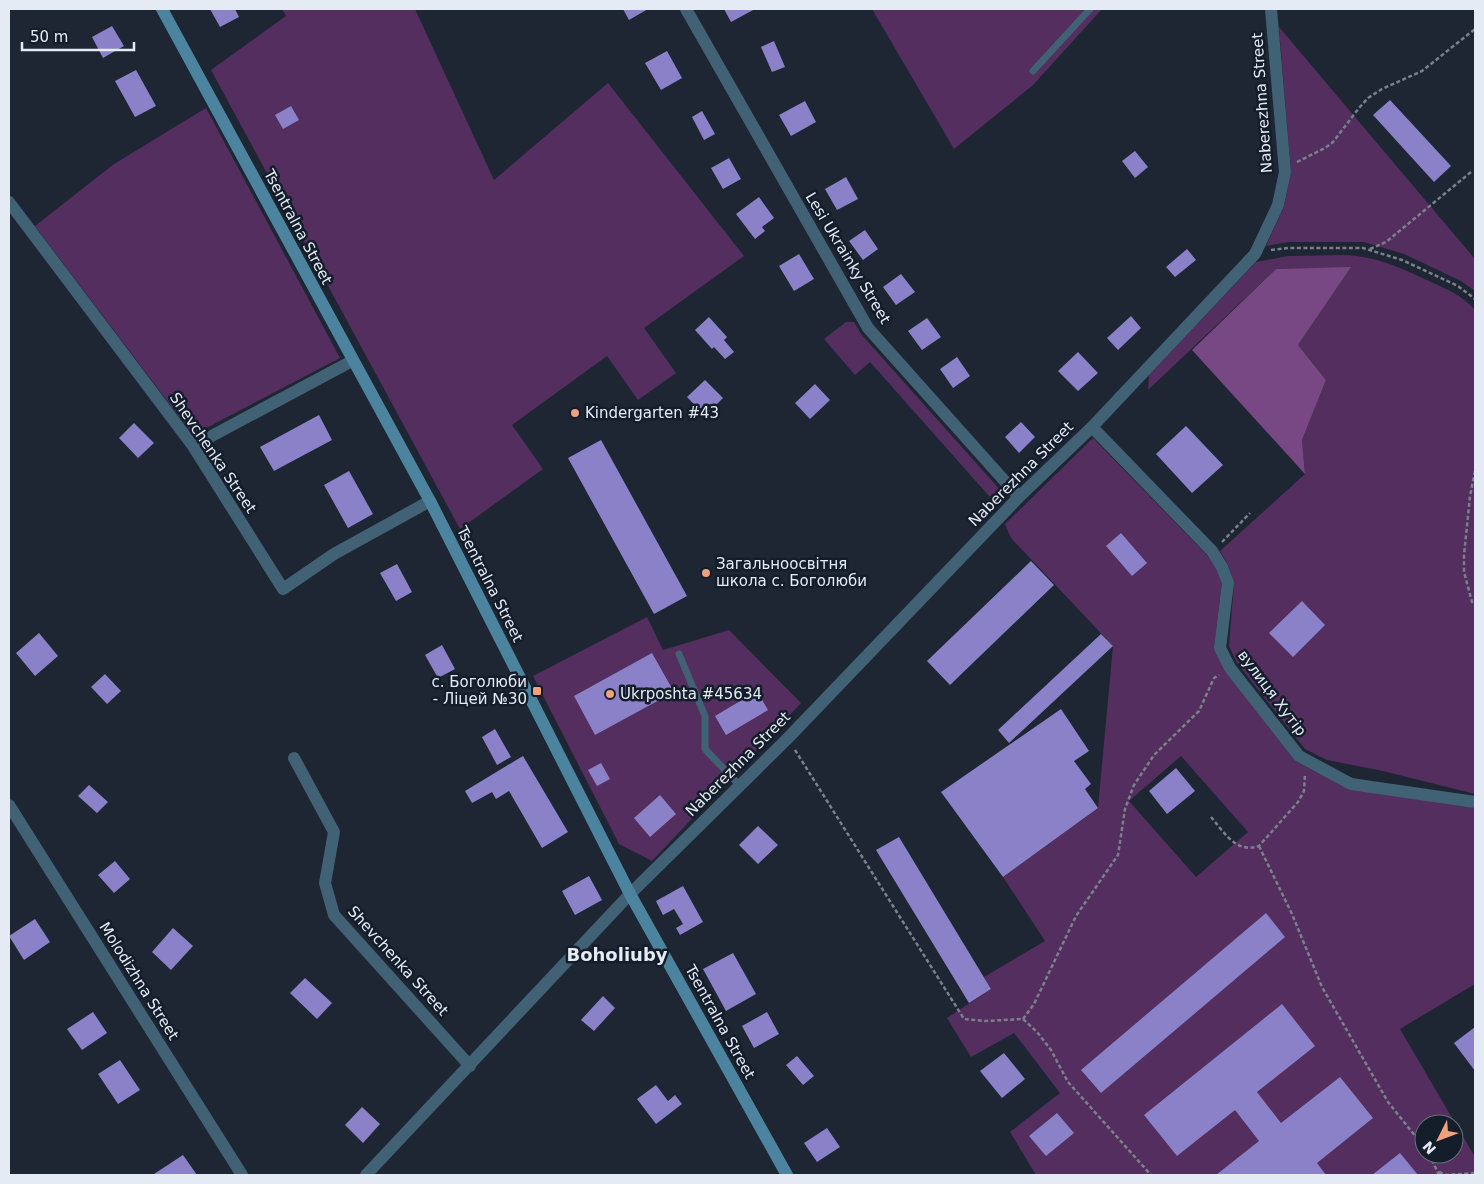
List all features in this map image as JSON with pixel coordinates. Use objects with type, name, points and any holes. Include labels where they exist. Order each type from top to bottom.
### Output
[{"type":"street","name":"Tsentralna Street","points":[[162,9],[352,361],[430,501],[630,894],[787,1175]]},
{"type":"street","name":"Lesi Ukrainky Street","points":[[686,9],[868,328],[1019,497]]},
{"type":"street","name":"Naberezhna Street","points":[[630,894],[788,738],[1019,497],[1092,428],[1255,254],[1278,205],[1285,172],[1271,9]]},
{"type":"street","name":"Shevchenka Street","points":[[9,202],[193,446],[283,589],[334,554],[430,501]]},
{"type":"street","points":[[193,446],[352,361]]},
{"type":"street","name":"вулиця Хутір","points":[[1092,428],[1212,551],[1222,567],[1228,583],[1220,648],[1230,668],[1299,756],[1351,784],[1475,802]]},
{"type":"street","name":"Shevchenka Street","points":[[294,758],[334,832],[325,883],[334,915],[470,1066]]},
{"type":"street","name":"Molodizhna Street","points":[[9,805],[242,1175]]},
{"type":"street","points":[[366,1175],[630,894]]},
{"type":"lane","points":[[1033,71],[1090,9]]},
{"type":"lane","points":[[679,654],[705,716],[705,749],[740,786]]},
{"type":"path","points":[[1285,172],[1299,160],[1313,155],[1333,142],[1368,98],[1382,89],[1422,70],[1475,29]]},
{"type":"path","points":[[1369,249],[1386,242],[1471,172]]},
{"type":"path","points":[[1255,254],[1288,248],[1344,247],[1369,249],[1402,260],[1458,286],[1475,299]]},
{"type":"path","points":[[1475,471],[1470,496],[1464,555],[1464,572],[1472,602],[1475,603]]},
{"type":"path","points":[[1212,551],[1250,513]]},
{"type":"path","points":[[1023,1019],[1034,1004],[1076,916],[1118,855],[1125,809],[1134,784],[1154,755],[1199,710],[1214,678],[1230,668]]},
{"type":"path","points":[[788,738],[964,1019],[1023,1019],[1037,1032],[1051,1050],[1068,1082],[1151,1175]]},
{"type":"path","points":[[1211,817],[1234,843],[1251,848],[1259,846],[1298,802],[1304,791],[1305,775],[1299,756]]},
{"type":"path","points":[[1259,846],[1292,914],[1322,987],[1388,1102],[1414,1134]]},
{"type":"path","points":[[1439,1174],[1475,1173]]},
{"type":"shaded area","points":[[282,9],[415,9],[494,180],[608,83],[744,256],[644,328],[676,373],[638,400],[607,356],[512,425],[543,469],[460,529],[211,70],[286,16]]},
{"type":"shaded area","points":[[872,9],[1102,9],[1033,85],[954,149]]},
{"type":"shaded area","points":[[1279,27],[1475,259],[1475,291],[1461,281],[1404,254],[1364,242],[1288,242],[1266,246],[1284,207],[1291,172]]},
{"type":"shaded area","points":[[206,108],[340,358],[193,435],[35,226],[114,164]]},
{"type":"shaded area","points":[[1344,255],[1378,260],[1398,267],[1454,293],[1475,310],[1475,794],[1383,771],[1327,760],[1305,749],[1237,663],[1229,646],[1234,583],[1227,563],[1220,551],[1305,474],[1302,440],[1326,380],[1298,345],[1350,268],[1276,269],[1148,390],[1149,375],[1256,262],[1288,256]]},
{"type":"shaded area","points":[[1351,267],[1298,345],[1326,380],[1302,440],[1305,474],[1192,350],[1276,269]]},
{"type":"shaded area","points":[[846,322],[854,322],[861,334],[1002,492],[997,505],[870,362],[855,375],[824,339]]},
{"type":"shaded area","points":[[1093,438],[1207,555],[1217,569],[1222,584],[1214,649],[1295,761],[1349,789],[1475,808],[1475,984],[1400,1029],[1450,1114],[1414,1114],[1414,1164],[1464,1164],[1464,1138],[1475,1157],[1475,1175],[1036,1175],[1010,1132],[1060,1093],[1014,1033],[971,1057],[947,1018],[991,989],[984,977],[1045,941],[1003,877],[1098,808],[1113,646],[1011,538],[1005,524]],"holes":[[[1181,756],[1248,832],[1196,877],[1129,801]]]},
{"type":"shaded area","points":[[647,617],[663,650],[729,630],[801,703],[652,861],[619,844],[533,676]]},
{"type":"building","points":[[210,9],[235,9],[239,17],[220,27]]},
{"type":"building","points":[[623,9],[648,9],[629,20]]},
{"type":"building","points":[[724,9],[755,9],[731,22]]},
{"type":"building","points":[[112,26],[124,46],[103,58],[92,37]]},
{"type":"building","points":[[774,41],[785,67],[772,72],[761,47]]},
{"type":"building","points":[[667,51],[682,78],[661,90],[645,63]]},
{"type":"building","points":[[136,70],[156,106],[135,117],[115,81]]},
{"type":"building","points":[[1390,100],[1451,166],[1434,182],[1373,115]]},
{"type":"building","points":[[805,101],[816,122],[791,136],[779,115]]},
{"type":"building","points":[[291,106],[299,120],[283,129],[275,115]]},
{"type":"building","points":[[702,111],[715,134],[704,140],[692,117]]},
{"type":"building","points":[[1135,151],[1148,167],[1135,178],[1122,161]]},
{"type":"building","points":[[729,158],[741,179],[723,189],[711,168]]},
{"type":"building","points":[[846,177],[858,199],[837,210],[825,189]]},
{"type":"building","points":[[759,197],[774,218],[762,227],[765,231],[755,239],[736,214]]},
{"type":"building","points":[[865,230],[878,249],[863,260],[849,241]]},
{"type":"building","points":[[1187,249],[1196,260],[1175,277],[1166,267]]},
{"type":"building","points":[[799,254],[814,279],[794,291],[779,266]]},
{"type":"building","points":[[901,274],[915,292],[896,305],[883,287]]},
{"type":"building","points":[[1131,316],[1141,328],[1118,350],[1107,338]]},
{"type":"building","points":[[709,317],[727,337],[724,340],[734,352],[725,359],[714,347],[712,349],[695,330]]},
{"type":"building","points":[[927,318],[941,337],[922,350],[908,331]]},
{"type":"building","points":[[1078,352],[1098,373],[1078,391],[1058,371]]},
{"type":"building","points":[[957,357],[970,376],[953,388],[940,369]]},
{"type":"building","points":[[705,380],[723,398],[705,416],[687,397]]},
{"type":"building","points":[[815,384],[830,400],[810,419],[795,403]]},
{"type":"building","points":[[319,415],[332,440],[274,471],[260,447]]},
{"type":"building","points":[[1021,422],[1035,437],[1019,453],[1005,437]]},
{"type":"building","points":[[134,423],[154,443],[138,458],[119,438]]},
{"type":"building","points":[[1186,426],[1223,465],[1192,493],[1156,454]]},
{"type":"building","points":[[601,440],[687,596],[654,614],[568,458]]},
{"type":"building","points":[[349,471],[373,514],[348,528],[324,485]]},
{"type":"building","points":[[1121,533],[1147,563],[1132,576],[1106,546]]},
{"type":"building","points":[[1031,561],[1054,585],[950,685],[927,661]]},
{"type":"building","points":[[397,564],[412,592],[396,601],[380,573]]},
{"type":"building","points":[[1302,601],[1325,625],[1293,657],[1269,633]]},
{"type":"building","points":[[39,633],[58,656],[35,676],[16,653]]},
{"type":"building","points":[[1101,634],[1113,646],[1009,743],[998,730]]},
{"type":"building","points":[[442,645],[455,669],[438,678],[425,655]]},
{"type":"building","points":[[652,653],[674,692],[595,735],[574,696]]},
{"type":"building","points":[[105,674],[121,691],[107,704],[91,687]]},
{"type":"building","points":[[757,691],[768,710],[726,735],[715,716]]},
{"type":"building","points":[[1061,709],[1089,751],[1074,761],[1091,784],[1085,789],[1098,808],[1003,877],[941,792]]},
{"type":"building","points":[[495,729],[511,757],[497,765],[482,737]]},
{"type":"building","points":[[523,756],[568,832],[542,848],[509,791],[496,799],[492,792],[472,803],[465,791]]},
{"type":"building","points":[[601,763],[610,779],[597,786],[588,770]]},
{"type":"building","points":[[1176,768],[1195,791],[1167,814],[1149,791]]},
{"type":"building","points":[[89,785],[108,802],[97,813],[78,796]]},
{"type":"building","points":[[660,795],[676,814],[650,837],[634,818]]},
{"type":"building","points":[[758,826],[778,845],[758,864],[739,845]]},
{"type":"building","points":[[899,837],[991,989],[969,1003],[876,850]]},
{"type":"building","points":[[115,861],[130,879],[114,893],[98,875]]},
{"type":"building","points":[[589,876],[602,900],[575,915],[562,891]]},
{"type":"building","points":[[683,886],[703,922],[680,935],[676,928],[683,924],[674,909],[663,915],[656,901]]},
{"type":"building","points":[[1266,913],[1285,937],[1101,1093],[1081,1070]]},
{"type":"building","points":[[35,919],[50,942],[24,960],[9,936]]},
{"type":"building","points":[[173,928],[193,946],[171,970],[152,952]]},
{"type":"building","points":[[733,953],[756,994],[726,1011],[703,969]]},
{"type":"building","points":[[305,978],[332,1003],[317,1019],[290,993]]},
{"type":"building","points":[[603,996],[615,1008],[594,1031],[581,1020]]},
{"type":"building","points":[[1282,1004],[1315,1046],[1257,1092],[1281,1123],[1340,1077],[1373,1118],[1317,1163],[1326,1175],[1216,1175],[1259,1141],[1235,1110],[1177,1156],[1144,1115]]},
{"type":"building","points":[[93,1012],[107,1033],[82,1050],[67,1029]]},
{"type":"building","points":[[767,1012],[779,1034],[754,1048],[742,1026]]},
{"type":"building","points":[[1475,1027],[1475,1071],[1454,1043]]},
{"type":"building","points":[[1004,1053],[1025,1079],[1002,1098],[980,1071]]},
{"type":"building","points":[[797,1056],[814,1076],[803,1085],[786,1065]]},
{"type":"building","points":[[120,1060],[140,1090],[118,1104],[98,1074]]},
{"type":"building","points":[[656,1085],[668,1101],[675,1095],[682,1104],[656,1124],[637,1099]]},
{"type":"building","points":[[362,1107],[380,1124],[363,1143],[345,1125]]},
{"type":"building","points":[[1057,1113],[1074,1133],[1046,1156],[1029,1136]]},
{"type":"building","points":[[827,1128],[840,1147],[817,1162],[804,1143]]},
{"type":"building","points":[[1400,1153],[1418,1175],[1372,1175]]},
{"type":"building","points":[[183,1155],[197,1175],[154,1174]]},
{"type":"place","name":"Kindergarten #43","points":[[575,413]]},
{"type":"place","name":"Загальноосвітня школа с. Боголюби","points":[[706,573]]},
{"type":"place","name":"с. Боголюби - Ліцей №30","points":[[537,691]]},
{"type":"place","name":"Ukrposhta #45634","points":[[610,694]]},
{"type":"district","name":"Boholiuby","points":[[617,955]]}]
